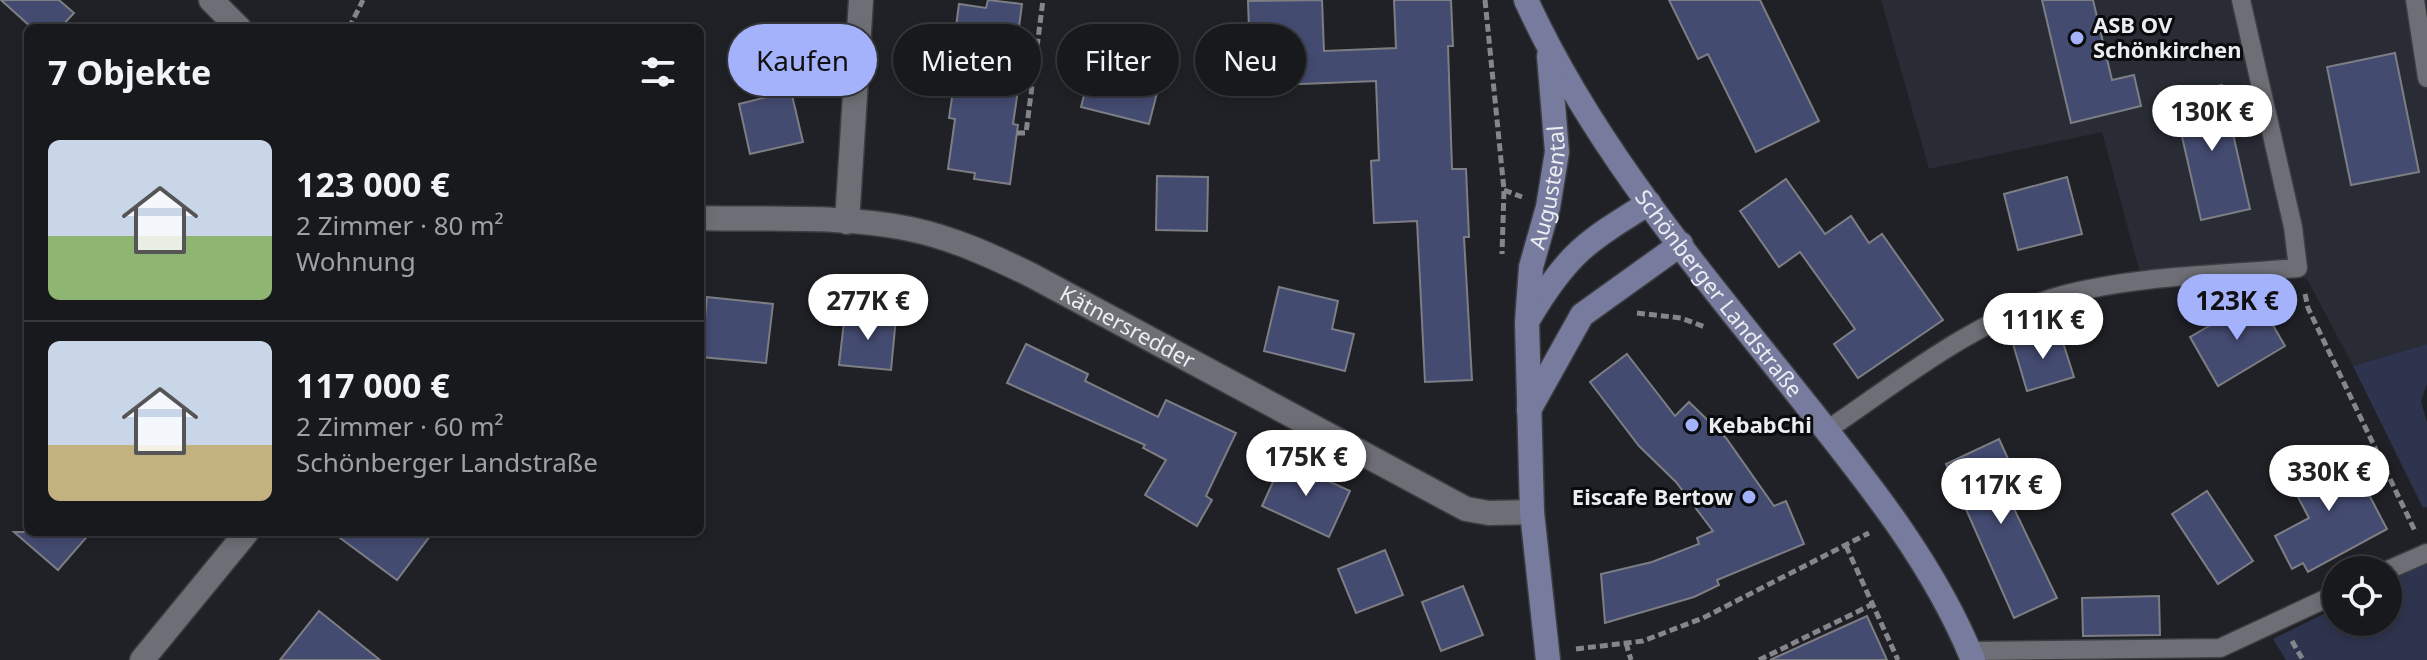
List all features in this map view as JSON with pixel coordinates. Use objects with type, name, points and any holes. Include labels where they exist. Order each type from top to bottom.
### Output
[{"type":"street","points":[[211,0],[235,24]]},
{"type":"street","points":[[847,222],[861,0]]},
{"type":"street","name":"Schönberger Landstraße","points":[[1526,0],[1549,49],[1595,129],[1894,518],[1944,597],[1972,656]]},
{"type":"street","name":"Augustental","points":[[1548,656],[1532,512],[1527,322],[1531,267],[1548,207],[1557,152],[1549,49]]},
{"type":"street","name":"Augustental","points":[[1527,322],[1558,271],[1586,242],[1649,203]]},
{"type":"street","name":"Kätnersredder","points":[[704,218],[847,222],[909,229],[971,247],[1045,283],[1466,509],[1489,513],[1532,512]]},
{"type":"street","points":[[1528,412],[1582,315],[1681,244]]},
{"type":"street","points":[[142,660],[244,536]]},
{"type":"lane","points":[[1827,430],[1970,333],[2062,296],[2117,285],[2298,268],[2293,227],[2241,0]]},
{"type":"lane","points":[[2415,0],[2427,78]]},
{"type":"lane","points":[[2402,564],[2426,553]]},
{"type":"lane","points":[[1972,656],[2220,648],[2322,601]]},
{"type":"path","points":[[351,24],[363,0]]},
{"type":"path","points":[[1040,24],[1043,0]]},
{"type":"path","points":[[1485,0],[1504,190],[1501,261]]},
{"type":"path","points":[[1017,133],[1026,133],[1031,96]]},
{"type":"path","points":[[2298,268],[2308,308],[2426,553]]},
{"type":"path","points":[[1548,656],[1643,641],[1703,618],[1846,546],[1894,518]]},
{"type":"path","points":[[1846,546],[1898,660]]},
{"type":"path","points":[[1759,660],[1873,604]]},
{"type":"path","points":[[1626,643],[1631,660]]},
{"type":"shaded area","points":[[1881,0],[2427,0],[2427,344],[2353,366],[2307,279],[2254,267],[2140,273],[2102,132],[1929,169]]},
{"type":"shaded area","points":[[2427,344],[2427,384],[2421,401],[2427,423],[2427,507],[2423,508],[2353,366]]},
{"type":"shaded area","points":[[2427,563],[2427,660],[2286,660],[2273,639],[2322,615],[2322,636],[2402,636],[2402,575]]},
{"type":"building","points":[[1,0],[59,0],[74,13],[64,24],[28,24]]},
{"type":"building","points":[[988,0],[1022,4],[1019,24],[956,24],[959,4],[986,8]]},
{"type":"building","points":[[1322,0],[1324,51],[1396,48],[1394,0],[1451,0],[1453,46],[1448,46],[1452,169],[1466,169],[1469,237],[1464,237],[1472,380],[1425,382],[1417,221],[1374,223],[1371,161],[1379,160],[1376,81],[1306,84],[1306,24],[1249,24],[1248,1]]},
{"type":"building","points":[[1669,0],[1760,0],[1819,121],[1756,152],[1708,54],[1698,59]]},
{"type":"building","name":"ASB OV Schönkirchen","points":[[2042,0],[2093,0],[2112,80],[2134,75],[2141,106],[2071,123]]},
{"type":"building","points":[[2395,53],[2419,172],[2351,185],[2327,67]]},
{"type":"building","points":[[2222,85],[2250,209],[2201,220],[2173,97]]},
{"type":"building","points":[[771,96],[792,96],[803,142],[750,154],[739,104]]},
{"type":"building","points":[[952,96],[1017,96],[1013,124],[1018,125],[1010,184],[974,179],[975,173],[948,169],[955,119],[949,118]]},
{"type":"building","points":[[1084,96],[1156,96],[1149,124],[1081,107]]},
{"type":"building","points":[[1157,176],[1208,177],[1207,231],[1156,230]]},
{"type":"building","points":[[2067,177],[2082,234],[2018,250],[2004,194]]},
{"type":"building","points":[[1786,179],[1825,234],[1851,216],[1869,243],[1882,234],[1943,320],[1858,378],[1834,344],[1855,329],[1800,252],[1779,267],[1740,211]]},
{"type":"building","points":[[1279,287],[1338,301],[1332,329],[1354,334],[1345,371],[1264,351]]},
{"type":"building","points":[[707,297],[773,304],[766,363],[704,357]]},
{"type":"building","points":[[2257,298],[2285,346],[2218,386],[2190,337]]},
{"type":"building","points":[[845,313],[896,318],[891,370],[839,365]]},
{"type":"building","points":[[2059,330],[2074,377],[2027,391],[2013,344]]},
{"type":"building","points":[[1026,344],[1088,374],[1085,381],[1158,417],[1166,400],[1236,433],[1206,496],[1212,500],[1197,526],[1145,495],[1166,460],[1143,448],[1145,445],[1007,383]]},
{"type":"building","points":[[1627,354],[1675,416],[1689,402],[1726,438],[1774,506],[1786,501],[1804,544],[1717,580],[1719,585],[1694,597],[1605,623],[1601,574],[1652,562],[1699,544],[1697,538],[1713,531],[1676,482],[1639,446],[1590,382]]},
{"type":"building","points":[[1999,439],[2020,485],[2006,492],[2057,598],[2014,618],[1946,464]]},
{"type":"building","points":[[2329,453],[2333,461],[2347,453],[2387,529],[2337,556],[2322,556],[2322,564],[2308,572],[2303,563],[2292,569],[2275,536],[2309,518],[2287,476]]},
{"type":"building","points":[[1283,460],[1350,491],[1329,537],[1262,506]]},
{"type":"building","points":[[2207,491],[2253,561],[2218,584],[2172,514]]},
{"type":"building","points":[[14,532],[24,532],[24,536],[88,536],[58,570]]},
{"type":"building","points":[[337,536],[430,536],[397,580]]},
{"type":"building","points":[[1385,550],[1403,595],[1356,613],[1338,569]]},
{"type":"building","points":[[1463,586],[1483,635],[1441,651],[1422,602]]},
{"type":"building","points":[[2159,596],[2160,635],[2083,636],[2082,598]]},
{"type":"building","points":[[319,611],[380,660],[280,660]]},
{"type":"building","points":[[1867,616],[1887,660],[1770,660],[1845,626]]},
{"type":"place","name":"ASB OV Schönkirchen","points":[[2077,38]]},
{"type":"place","name":"KebabChi","points":[[1692,425]]},
{"type":"place","name":"Eiscafe Bertow","points":[[1749,497]]}]
